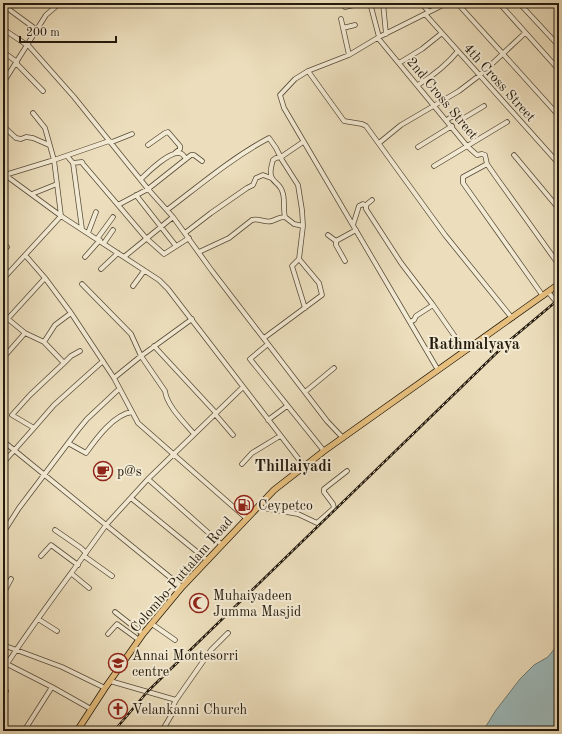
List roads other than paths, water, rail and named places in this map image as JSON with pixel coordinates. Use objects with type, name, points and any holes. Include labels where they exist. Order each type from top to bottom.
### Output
[{"type":"highway","name":"Colombo-Puttalam Road","points":[[77,731],[143,634],[182,587],[221,544],[274,490],[324,451],[559,284]]},
{"type":"street","points":[[3,84],[5,76],[17,62],[46,15],[60,3]]},
{"type":"street","points":[[344,3],[345,7],[363,3]]},
{"type":"street","points":[[370,3],[379,38]]},
{"type":"street","points":[[383,3],[386,34]]},
{"type":"street","name":"4th Cross Street","points":[[421,3],[442,33],[559,164]]},
{"type":"street","points":[[438,370],[303,142],[284,108],[280,95],[295,79],[308,71],[349,55],[386,34],[447,3]]},
{"type":"street","points":[[457,3],[559,116]]},
{"type":"street","points":[[499,3],[559,70]]},
{"type":"street","points":[[519,3],[559,46]]},
{"type":"street","points":[[3,5],[37,30]]},
{"type":"street","points":[[341,19],[349,55]]},
{"type":"street","points":[[343,28],[355,25]]},
{"type":"street","points":[[3,29],[28,45],[65,86],[148,189],[173,217],[327,421],[343,438]]},
{"type":"street","points":[[399,63],[422,49],[442,33]]},
{"type":"street","points":[[379,143],[401,126],[460,91],[480,75],[525,33]]},
{"type":"street","name":"2nd Cross Street","points":[[379,38],[467,146],[477,155],[483,154],[487,164],[559,265]]},
{"type":"street","points":[[418,85],[439,71],[458,51]]},
{"type":"street","points":[[3,52],[17,62],[43,90]]},
{"type":"street","points":[[308,71],[344,121],[366,126],[445,235],[512,318]]},
{"type":"street","points":[[447,120],[451,117],[464,118],[484,106]]},
{"type":"street","points":[[3,279],[61,216],[54,160],[45,128],[33,113]]},
{"type":"street","points":[[434,166],[507,122]]},
{"type":"street","points":[[3,126],[16,138],[33,138],[49,145]]},
{"type":"street","points":[[418,147],[452,126]]},
{"type":"street","points":[[141,179],[180,148],[168,132],[165,132],[148,145]]},
{"type":"street","points":[[132,134],[112,142],[109,141],[6,175],[61,216],[159,280],[168,288],[304,466]]},
{"type":"street","points":[[167,210],[238,157],[269,138],[298,185],[302,210],[302,226],[299,259],[292,266],[305,308]]},
{"type":"street","points":[[271,178],[273,160],[281,157],[303,142]]},
{"type":"street","points":[[173,154],[178,152],[182,153],[186,158]]},
{"type":"street","points":[[118,205],[148,189],[191,155],[194,154],[202,161]]},
{"type":"street","points":[[514,155],[559,209]]},
{"type":"street","points":[[67,156],[73,163],[82,229]]},
{"type":"street","points":[[73,163],[82,162],[146,238],[164,254],[189,238]]},
{"type":"street","points":[[487,164],[463,177],[463,183],[543,296]]},
{"type":"street","points":[[185,233],[211,212],[253,185],[256,178],[263,175],[271,178],[282,190],[285,217]]},
{"type":"street","points":[[32,194],[57,184]]},
{"type":"street","points":[[136,195],[176,246]]},
{"type":"street","points":[[366,206],[366,204],[372,200]]},
{"type":"street","points":[[353,225],[359,206],[363,204],[366,206],[401,264],[433,305],[465,351]]},
{"type":"street","points":[[88,233],[96,212]]},
{"type":"street","points":[[100,241],[113,217]]},
{"type":"street","points":[[124,257],[173,217]]},
{"type":"street","points":[[199,252],[229,238],[252,220],[272,221],[276,218],[285,217],[294,224],[302,226]]},
{"type":"street","points":[[85,257],[113,230]]},
{"type":"street","points":[[336,242],[356,230]]},
{"type":"street","points":[[328,235],[336,242],[336,246],[344,261]]},
{"type":"street","points":[[3,250],[7,247]]},
{"type":"street","points":[[100,269],[118,253]]},
{"type":"street","points":[[25,255],[45,278],[71,313],[114,378],[138,423],[246,518]]},
{"type":"street","points":[[264,338],[322,295],[319,283],[299,259]]},
{"type":"street","points":[[133,286],[144,271]]},
{"type":"street","points":[[3,324],[45,278]]},
{"type":"street","points":[[82,284],[131,334],[141,356],[165,391],[166,397],[179,417],[194,434]]},
{"type":"street","points":[[548,292],[559,305]]},
{"type":"street","points":[[410,322],[414,320],[416,316],[433,305]]},
{"type":"street","points":[[44,342],[55,325],[71,313]]},
{"type":"street","points":[[8,319],[25,333],[44,342],[64,363]]},
{"type":"street","points":[[114,378],[154,346],[192,319]]},
{"type":"street","points":[[3,358],[25,333]]},
{"type":"street","points":[[268,344],[250,359],[324,451]]},
{"type":"street","points":[[154,346],[216,414],[233,435]]},
{"type":"street","points":[[34,428],[12,415],[30,395],[71,356],[80,351]]},
{"type":"street","points":[[3,463],[54,404],[103,361]]},
{"type":"street","points":[[306,392],[334,368]]},
{"type":"street","points":[[3,670],[15,650],[72,574],[106,525],[148,479],[243,387]]},
{"type":"street","points":[[3,533],[19,508],[87,419],[119,389]]},
{"type":"street","points":[[268,420],[287,406]]},
{"type":"street","points":[[68,443],[86,453],[111,424],[125,413],[132,412]]},
{"type":"street","points":[[242,464],[252,453],[280,436]]},
{"type":"street","points":[[3,441],[182,587]]},
{"type":"street","points":[[258,507],[298,514],[317,523],[334,508],[334,504],[324,492],[324,489],[347,471]]},
{"type":"street","points":[[148,479],[221,544]]},
{"type":"street","points":[[131,498],[207,560]]},
{"type":"street","points":[[106,525],[146,558]]},
{"type":"street","points":[[55,530],[81,548],[85,554],[112,576]]},
{"type":"street","points":[[41,556],[51,546],[78,565]]},
{"type":"street","points":[[72,574],[89,588]]},
{"type":"street","points":[[3,594],[11,579]]},
{"type":"street","points":[[115,612],[143,634]]},
{"type":"street","points":[[38,619],[57,631]]},
{"type":"street","points":[[108,634],[117,624],[139,640]]},
{"type":"street","points":[[152,624],[175,640]]},
{"type":"street","points":[[162,731],[172,714],[172,708],[176,700],[211,650],[228,633]]},
{"type":"street","points":[[3,645],[62,667],[105,688]]},
{"type":"street","points":[[7,664],[52,687],[91,710]]},
{"type":"street","points":[[110,681],[176,700]]},
{"type":"street","points":[[24,731],[52,687]]},
{"type":"water","points":[[559,643],[559,731],[483,731],[496,710],[520,679],[534,665],[548,657]]},
{"type":"railway","points":[[114,731],[148,691],[510,340],[559,299]]},
{"type":"place","name":"p@s","points":[[103,471]]},
{"type":"place","name":"Ceypetco","points":[[244,505]]},
{"type":"place","name":"Muhaiyadeen Jumma Masjid","points":[[199,603]]},
{"type":"place","name":"Annai Montesorri centre","points":[[118,663]]},
{"type":"place","name":"Velankanni Church","points":[[118,709]]},
{"type":"district","name":"Rathmalyaya","points":[[474,343]]},
{"type":"district","name":"Thillaiyadi","points":[[293,465]]}]
